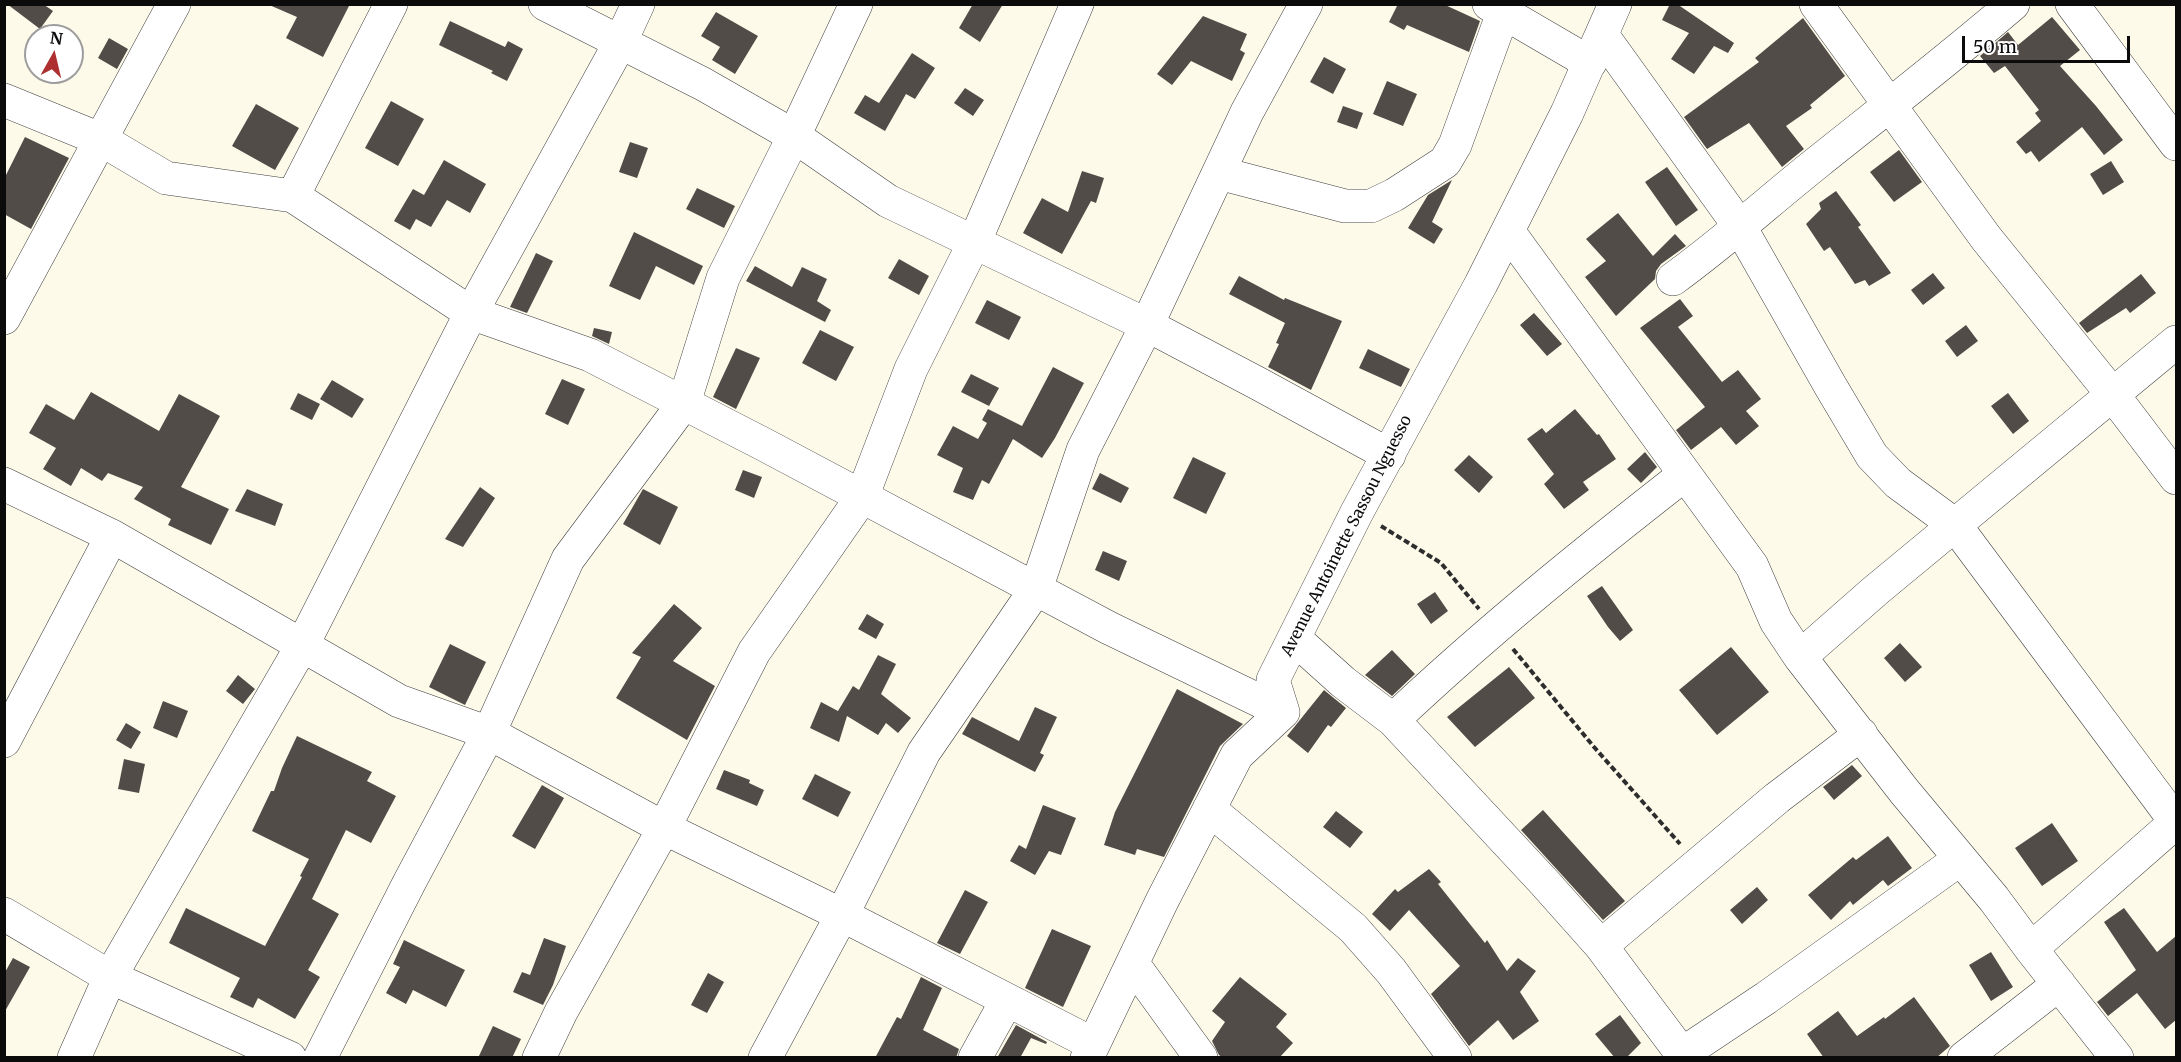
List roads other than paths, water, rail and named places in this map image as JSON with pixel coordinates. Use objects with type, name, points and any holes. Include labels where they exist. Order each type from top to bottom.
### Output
[{"type":"street","points":[[4,318],[174,4]]},
{"type":"street","points":[[293,196],[391,4]]},
{"type":"street","points":[[545,4],[704,84],[794,136],[888,201],[1147,325],[1389,455]]},
{"type":"street","points":[[74,1058],[110,977],[303,644],[471,313],[620,43],[638,4]]},
{"type":"street","points":[[321,1058],[409,883],[489,733],[568,559],[684,403],[723,278],[794,136],[856,4]]},
{"type":"street","points":[[539,1058],[561,1012],[664,828],[754,652],[862,497],[911,369],[974,243],[1077,4]]},
{"type":"street","points":[[765,1058],[842,915],[924,752],[1036,589],[1083,450],[1147,325],[1247,112],[1305,4]]},
{"type":"street","name":"Avenue Antoinette Sassou Nguesso","points":[[1282,712],[1273,680],[1357,512],[1508,231],[1567,113],[1615,4]]},
{"type":"street","points":[[1816,4],[1986,238],[2113,395],[2176,478]]},
{"type":"street","points":[[1673,279],[2013,4]]},
{"type":"street","points":[[2072,4],[2176,144]]},
{"type":"street","points":[[1219,173],[1345,206],[1371,206],[1394,195],[1445,162],[1455,145],[1496,9],[1596,49],[1740,227],[1872,456],[1898,483],[1955,525],[2176,822],[2031,949]]},
{"type":"street","points":[[4,100],[102,140],[166,178],[293,196],[471,313],[590,355],[1109,628],[1282,712],[1237,754],[1162,901],[1090,1051],[1007,1000],[842,915],[664,828],[489,733],[399,701],[112,536],[4,484]]},
{"type":"street","points":[[1508,231],[1752,566],[1776,621],[1800,657],[1994,899],[2117,1058]]},
{"type":"street","points":[[1800,657],[1875,591],[2176,342]]},
{"type":"street","points":[[1393,720],[1440,676],[1586,552],[1684,475]]},
{"type":"street","points":[[4,741],[112,536]]},
{"type":"street","points":[[1294,638],[1343,682],[1393,720],[1601,946],[1683,1056],[1960,859]]},
{"type":"street","points":[[1601,946],[1777,798],[1861,734]]},
{"type":"street","points":[[1209,808],[1353,928],[1391,971],[1455,1058]]},
{"type":"street","points":[[4,914],[110,977],[290,1058]]},
{"type":"street","points":[[1133,964],[1200,1058]]},
{"type":"street","points":[[1964,1058],[2059,984]]},
{"type":"street","points":[[975,1058],[1007,1000]]}]
